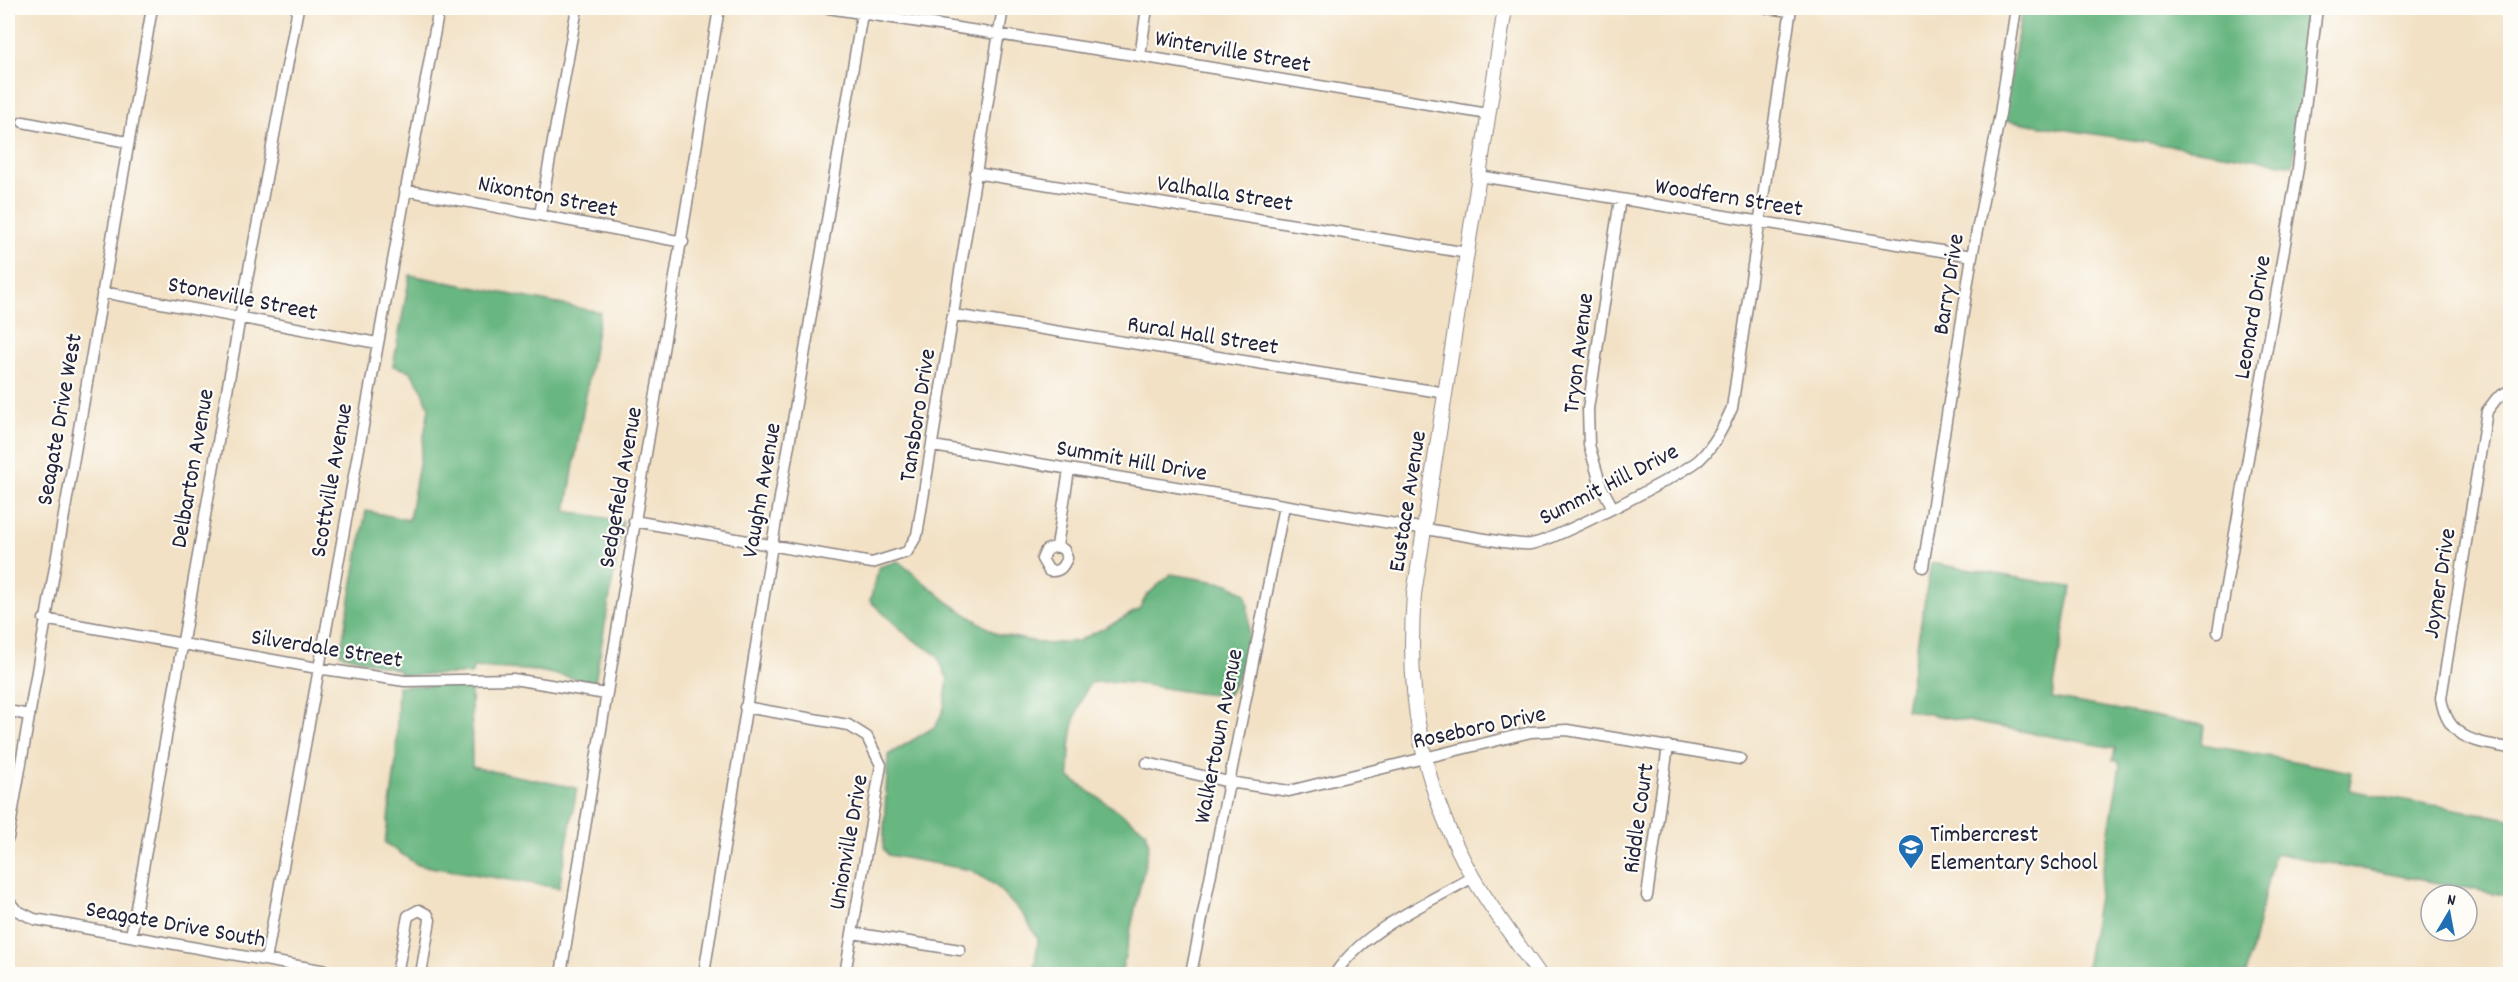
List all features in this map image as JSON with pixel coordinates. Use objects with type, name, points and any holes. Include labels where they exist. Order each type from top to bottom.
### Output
[{"type":"street","name":"Seagate Drive West","points":[[8,838],[44,619],[152,8]]},
{"type":"street","name":"Delbarton Avenue","points":[[131,936],[181,644],[298,8]]},
{"type":"street","name":"Scottville Avenue","points":[[266,960],[317,668],[439,8]]},
{"type":"street","points":[[540,214],[578,8]]},
{"type":"street","name":"Sedgefield Avenue","points":[[561,975],[634,521],[683,242],[719,8]]},
{"type":"street","name":"Winterville Street","points":[[828,8],[863,10],[1488,114]]},
{"type":"street","name":"Tansboro Drive","points":[[634,521],[872,563],[907,552],[917,535],[933,446],[1003,8]]},
{"type":"street","points":[[1140,56],[1147,8]]},
{"type":"street","name":"Eustace Avenue","points":[[1505,8],[1414,594],[1411,654],[1423,759],[1442,815],[1473,877],[1539,975]]},
{"type":"street","points":[[1767,8],[1791,9]]},
{"type":"street","name":"Barry Drive","points":[[1923,567],[1972,256],[2000,114],[2016,8]]},
{"type":"street","name":"Leonard Drive","points":[[2218,632],[2298,168],[2317,8]]},
{"type":"street","name":"Summit Hill Drive","points":[[933,446],[1424,529],[1530,544],[1548,539],[1612,508],[1698,460],[1720,435],[1732,408],[1791,9]]},
{"type":"street","name":"Vaughn Avenue","points":[[704,975],[745,707],[863,10]]},
{"type":"street","points":[[23,122],[127,142]]},
{"type":"street","name":"Valhalla Street","points":[[975,172],[1468,254]]},
{"type":"street","name":"Woodfern Street","points":[[1479,176],[1972,256]]},
{"type":"street","name":"Nixonton Street","points":[[405,190],[683,242]]},
{"type":"street","name":"Tryon Avenue","points":[[1612,508],[1601,486],[1589,446],[1588,409],[1620,199]]},
{"type":"street","name":"Stoneville Street","points":[[102,292],[377,343]]},
{"type":"street","name":"Rural Hall Street","points":[[954,315],[1446,393]]},
{"type":"street","name":"Joyner Drive","points":[[2511,390],[2497,398],[2487,411],[2440,698],[2448,723],[2462,737],[2511,748]]},
{"type":"street","points":[[1057,546],[1069,470]]},
{"type":"street","name":"Walkertown Avenue","points":[[1191,975],[1284,506]]},
{"type":"street","name":"Silverdale Street","points":[[44,619],[317,668],[405,681],[513,679],[606,694]]},
{"type":"street","name":"Unionville Drive","points":[[745,707],[848,725],[867,737],[881,765],[845,975]]},
{"type":"street","points":[[8,711],[29,715]]},
{"type":"street","name":"Roseboro Drive","points":[[1147,763],[1228,782],[1288,791],[1531,732],[1558,731],[1668,746],[1740,759]]},
{"type":"street","name":"Riddle Court","points":[[1647,896],[1668,746]]},
{"type":"street","points":[[1335,975],[1345,959],[1364,941],[1473,877]]},
{"type":"street","name":"Seagate Drive South","points":[[8,900],[16,910],[34,919],[343,975]]},
{"type":"street","points":[[397,975],[406,922],[415,910],[423,911],[430,920],[421,975]]},
{"type":"street","points":[[853,933],[960,950]]},
{"type":"green space","points":[[2022,8],[2312,8],[2293,165],[2004,120]]},
{"type":"green space","points":[[410,275],[600,312],[566,511],[623,521],[595,682],[538,671],[473,667],[472,674],[406,675],[399,674],[399,670],[340,654],[366,511],[409,520],[429,408],[422,389],[410,371],[393,366]]},
{"type":"green space","points":[[898,561],[949,603],[997,634],[1047,644],[1078,641],[1120,620],[1139,609],[1147,595],[1171,574],[1229,584],[1246,594],[1249,619],[1246,646],[1239,672],[1228,695],[1194,693],[1125,682],[1090,683],[1075,717],[1069,777],[1146,831],[1149,845],[1121,974],[1034,974],[1038,939],[1025,917],[995,885],[971,870],[888,855],[883,848],[888,755],[936,726],[944,708],[948,680],[937,655],[908,636],[870,601],[879,567]]},
{"type":"green space","points":[[1931,563],[2071,587],[2052,698],[2204,725],[2202,744],[2352,772],[2349,790],[2510,819],[2510,896],[2479,890],[2479,883],[2439,883],[2274,853],[2246,974],[2085,974],[2120,766],[2118,761],[2113,760],[2115,748],[1906,710]]},
{"type":"green space","points":[[471,685],[472,767],[577,788],[559,888],[418,865],[385,843],[396,761],[398,686]]},
{"type":"place","name":"Timbercrest Elementary School","points":[[1911,870]]}]
